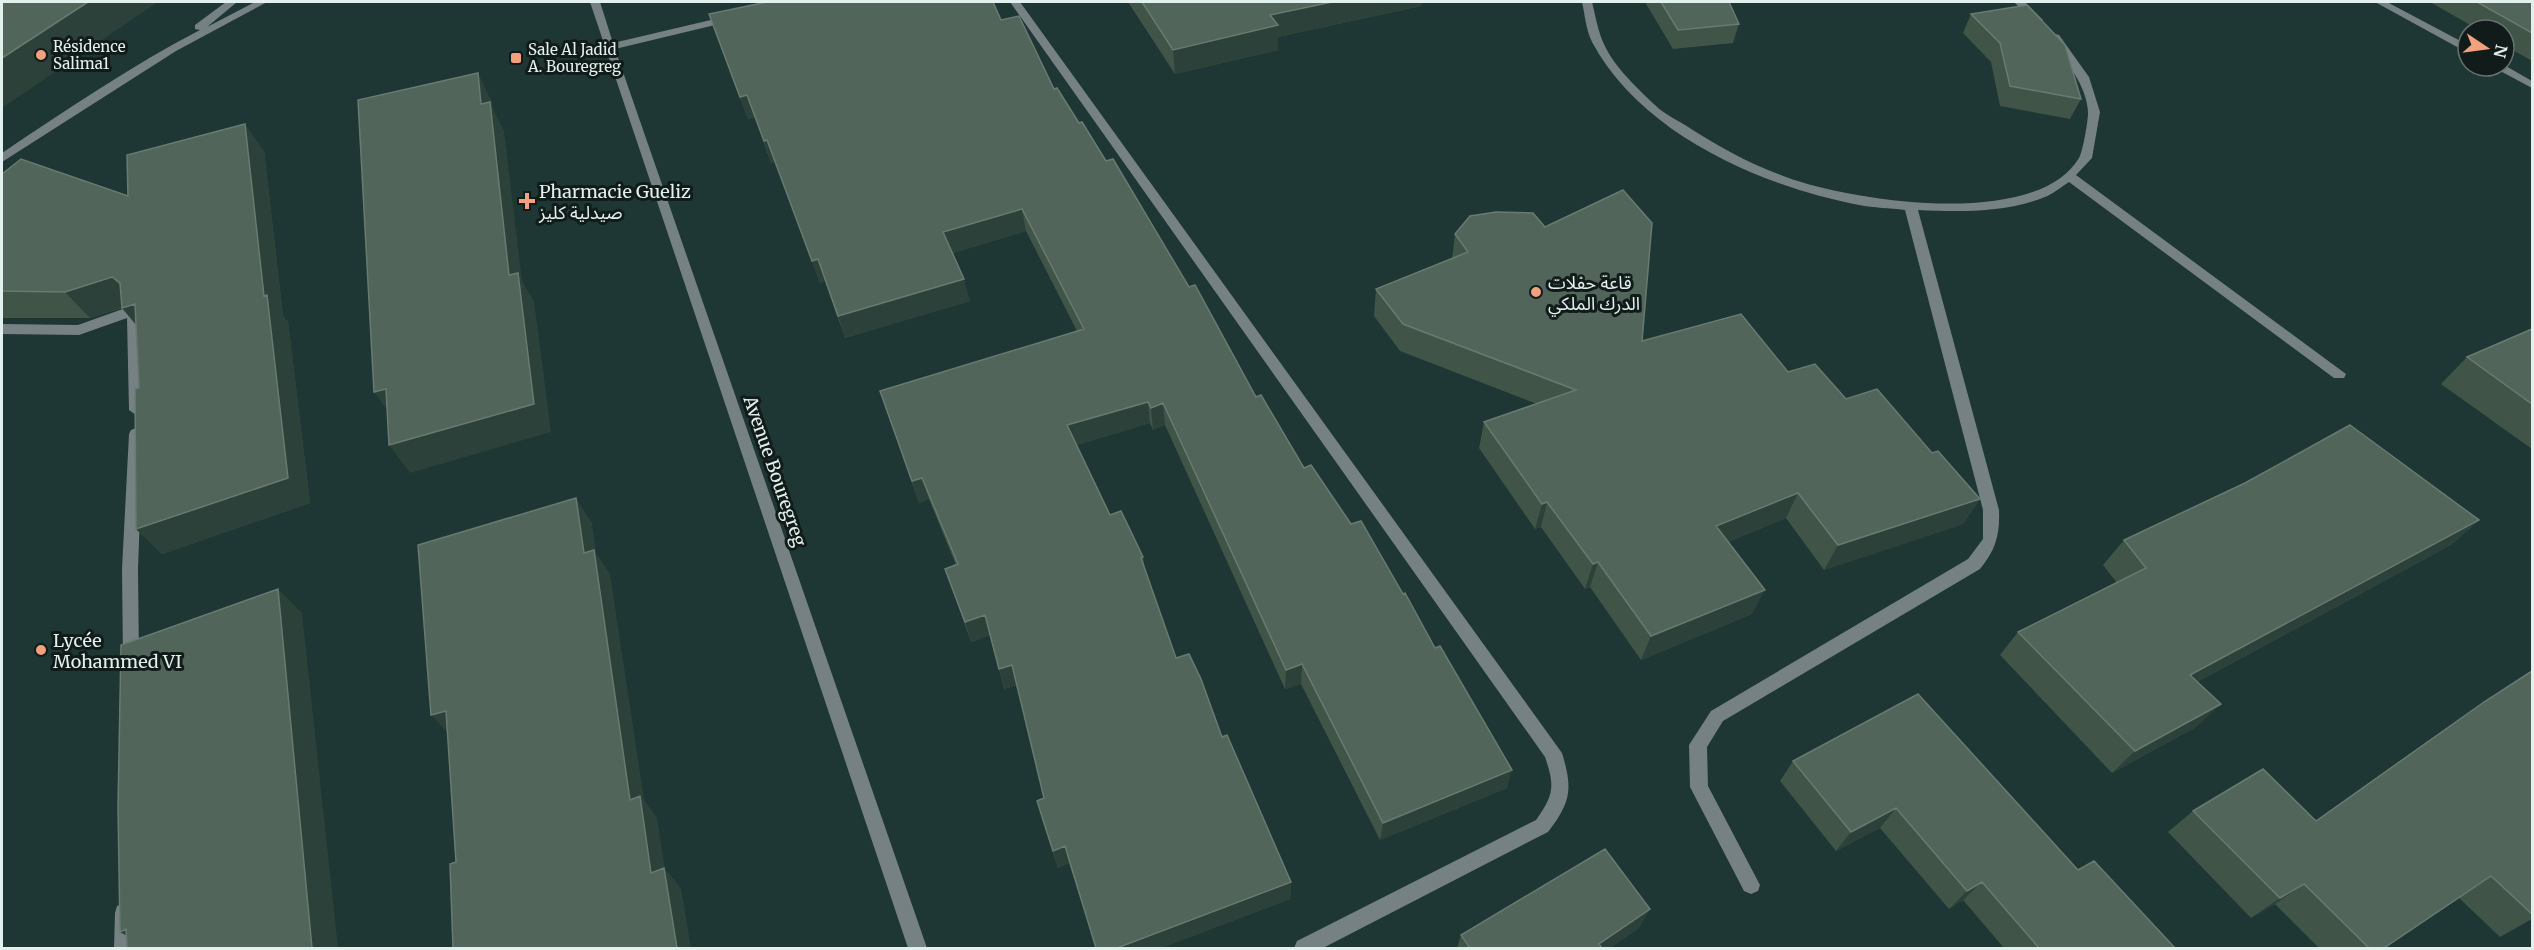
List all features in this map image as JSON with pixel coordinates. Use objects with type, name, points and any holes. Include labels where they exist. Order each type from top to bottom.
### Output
[{"type":"street","points":[[172,49],[232,2]]},
{"type":"street","points":[[2,158],[86,102],[172,49],[262,2]]},
{"type":"street","points":[[1015,2],[1553,753],[1562,781],[1560,803],[1542,826],[1304,948]]},
{"type":"street","points":[[1587,2],[1596,39],[1614,69],[1652,109],[1718,152],[1782,180],[1860,201],[1959,208],[2006,203],[2042,194],[2069,176],[2086,158],[2094,112],[2083,77],[2061,44],[2019,2]]},
{"type":"street","points":[[2380,2],[2456,43]]},
{"type":"street","name":"Avenue Bouregreg","points":[[593,3],[918,948]]},
{"type":"street","points":[[609,47],[746,15]]},
{"type":"street","points":[[2516,76],[2532,85]]},
{"type":"street","points":[[2069,176],[2339,374]]},
{"type":"street","points":[[1751,885],[1699,787],[1698,745],[1717,716],[1974,564],[1988,550],[1993,534],[1991,510],[1910,206]]},
{"type":"street","points":[[2,328],[79,330],[134,309],[136,434],[130,569],[131,675]]},
{"type":"street","points":[[123,948],[125,896]]},
{"type":"building","points":[[2,2],[88,2],[2,58]]},
{"type":"building","points":[[767,2],[993,2],[1001,20],[1019,16],[1054,89],[1057,88],[1079,123],[1082,122],[1106,161],[1113,159],[1189,287],[1195,285],[1256,397],[1261,395],[1304,468],[1311,465],[1351,524],[1361,521],[1435,648],[1440,646],[1512,770],[1383,823],[1302,664],[1286,670],[1163,403],[1151,408],[1148,402],[1067,425],[1110,515],[1121,511],[1143,557],[1141,558],[1176,658],[1189,654],[1201,679],[1222,737],[1227,735],[1291,882],[1117,948],[1096,948],[1065,846],[1053,851],[1037,801],[1044,798],[1012,665],[999,669],[985,615],[965,622],[945,569],[958,564],[922,478],[912,481],[880,391],[1084,329],[1022,209],[943,232],[964,279],[838,316],[818,259],[812,261],[767,140],[764,141],[747,95],[740,97],[709,14]]},
{"type":"building","points":[[1142,2],[1332,2],[1270,15],[1278,25],[1173,50]]},
{"type":"building","points":[[1661,2],[1729,2],[1739,24],[1678,30]]},
{"type":"building","points":[[2477,2],[2532,2],[2532,33],[2516,24],[2516,18],[2505,18]]},
{"type":"building","points":[[2027,5],[2065,45],[2081,99],[2010,86],[2000,43],[1971,14]]},
{"type":"building","points":[[478,73],[481,104],[490,102],[509,275],[518,273],[534,404],[389,445],[386,389],[374,392],[358,100]]},
{"type":"building","points":[[245,124],[264,296],[267,295],[288,478],[136,529],[135,389],[139,388],[135,304],[122,308],[120,283],[112,277],[65,292],[2,291],[2,174],[21,159],[128,196],[127,155]]},
{"type":"building","points":[[1623,190],[1652,223],[1642,341],[1741,314],[1788,372],[1815,364],[1846,399],[1877,389],[1932,453],[1938,451],[1980,499],[1838,545],[1798,493],[1716,526],[1765,590],[1651,636],[1598,562],[1593,564],[1547,502],[1542,504],[1484,422],[1576,390],[1403,324],[1376,289],[1468,252],[1455,234],[1470,216],[1496,212],[1533,213],[1545,227]]},
{"type":"building","points":[[2532,329],[2532,404],[2467,357]]},
{"type":"building","points":[[2350,425],[2479,520],[2190,675],[2221,704],[2135,751],[2018,632],[2146,568],[2124,540],[2245,483]]},
{"type":"building","points":[[576,498],[584,553],[594,550],[630,800],[640,796],[651,873],[664,868],[677,948],[453,948],[450,864],[456,862],[446,711],[431,715],[418,545]]},
{"type":"building","points":[[278,589],[312,948],[127,948],[126,929],[120,932],[118,807],[121,645]]},
{"type":"building","points":[[2532,671],[2532,914],[2491,876],[2384,948],[2369,948],[2304,884],[2280,898],[2193,811],[2263,769],[2316,821],[2484,702]]},
{"type":"building","points":[[1918,694],[2078,870],[2094,861],[2175,948],[2039,948],[1982,882],[1967,891],[1896,808],[1851,832],[1793,761]]},
{"type":"building","points":[[1605,849],[1650,909],[1599,944],[1602,948],[1470,948],[1461,935]]},
{"type":"place","name":"Résidence Salima1","points":[[41,55]]},
{"type":"place","name":"Sale Al Jadid A. Bouregreg","points":[[516,58]]},
{"type":"place","name":"Pharmacie Gueliz صيدلية كليز","points":[[527,201]]},
{"type":"place","name":"قاعة حفلات الدرك الملكي","points":[[1536,292]]},
{"type":"place","name":"Lycée Mohammed VI","points":[[41,650]]}]
